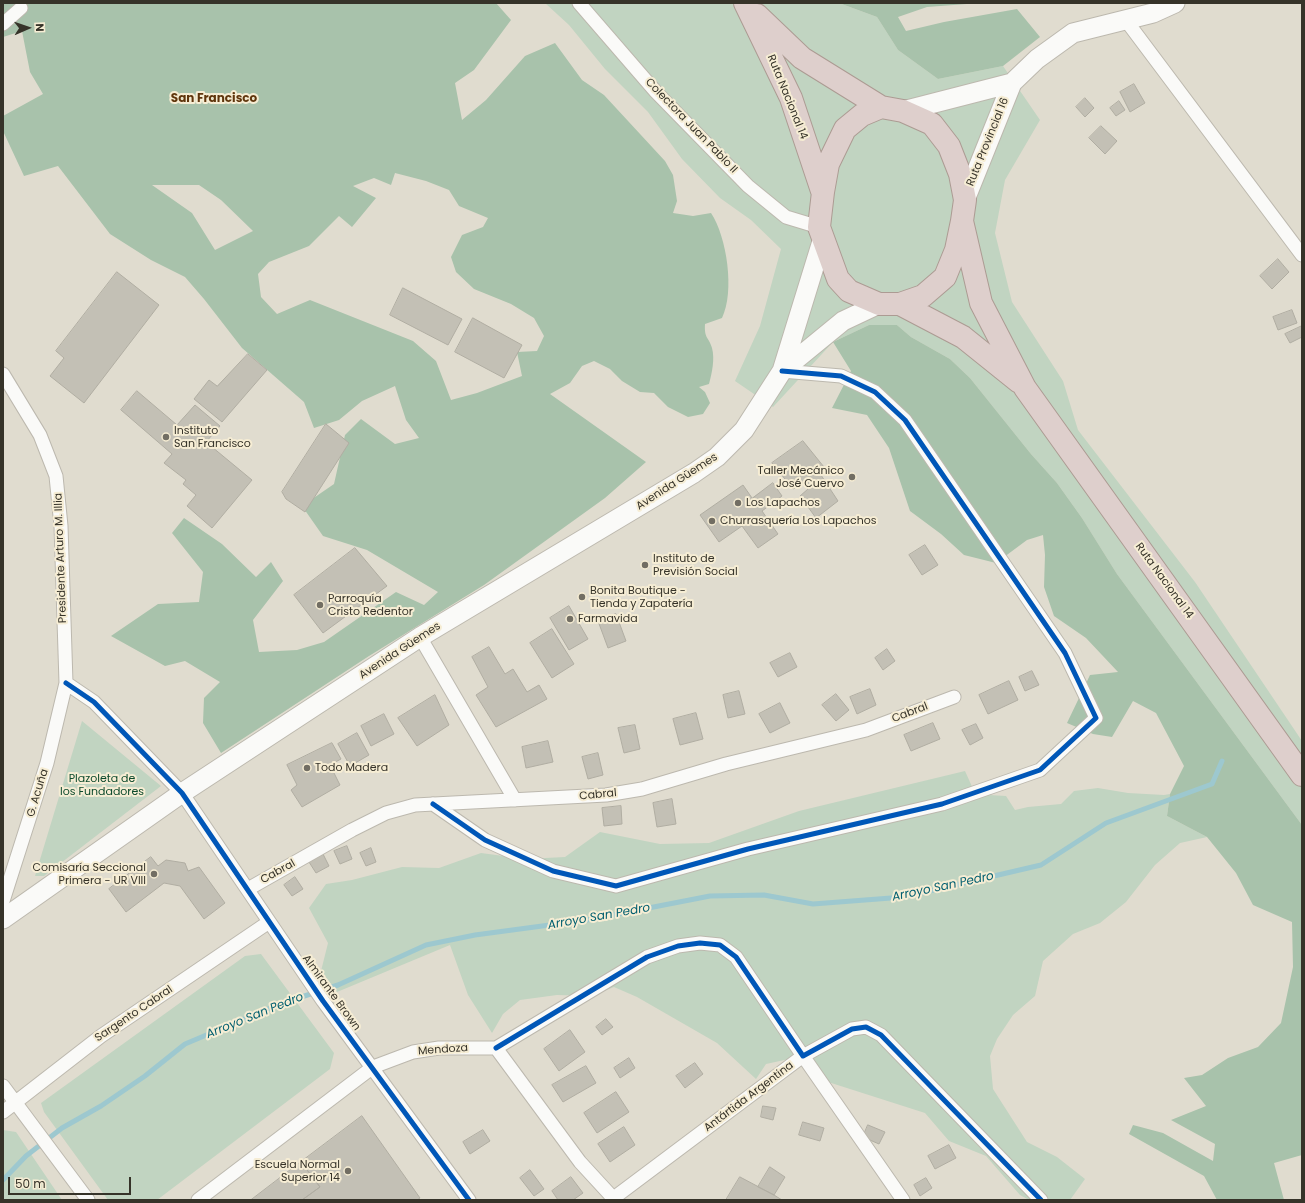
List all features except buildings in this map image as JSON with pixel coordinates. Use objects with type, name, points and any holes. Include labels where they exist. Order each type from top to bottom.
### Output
[{"type":"highway","name":"Ruta Nacional 14","points":[[745,4],[802,58],[881,107],[903,111],[932,124],[949,146],[960,174],[963,211],[981,303],[1025,388],[1302,775]]},
{"type":"highway","name":"Ruta Nacional 14","points":[[745,4],[790,98],[823,192]]},
{"type":"highway","points":[[821,233],[823,192],[828,164],[845,129],[862,115],[881,107]]},
{"type":"highway","points":[[890,304],[923,296],[945,277],[956,250],[963,211]]},
{"type":"highway","name":"Ruta Nacional 14","points":[[821,233],[838,279],[849,291],[890,304],[963,337],[1025,388]]},
{"type":"main road","name":"Ruta Provincial 16","points":[[963,211],[1012,83],[1037,59],[1073,32],[1153,13],[1175,3]]},
{"type":"main road","name":"Ruta Provincial 16","points":[[903,111],[1012,83]]},
{"type":"main road","name":"Avenida Güemes","points":[[3,919],[182,793],[420,637],[694,473],[717,457],[744,430],[782,371],[821,233]]},
{"type":"main road","name":"Avenida Güemes","points":[[782,371],[843,321],[890,304]]},
{"type":"street","name":"Colectora Juan Pablo II","points":[[579,3],[656,92],[748,186],[786,217],[821,233]]},
{"type":"street","points":[[3,24],[21,8]]},
{"type":"street","points":[[1125,19],[1302,255]]},
{"type":"street","points":[[432,804],[485,840],[553,871],[616,886],[748,849],[942,804],[1040,770],[1096,718],[1065,653],[905,420],[874,392],[841,376],[782,371]]},
{"type":"street","name":"Presidente Arturo M. Illia","points":[[3,374],[40,435],[56,476],[62,526],[66,683]]},
{"type":"street","points":[[420,637],[515,800]]},
{"type":"street","name":"Almirante Brown","points":[[66,683],[94,702],[182,793],[323,1001],[470,1200]]},
{"type":"street","name":"G. Acuña","points":[[3,901],[47,763],[66,683]]},
{"type":"street","name":"Cabral","points":[[248,889],[352,830],[386,813],[415,805],[606,795],[642,789],[726,764],[866,730],[954,697]]},
{"type":"street","name":"Sargento Cabral","points":[[3,1112],[101,1036],[269,922]]},
{"type":"street","points":[[613,1199],[580,1162],[496,1048],[647,957],[678,946],[700,942],[720,945],[736,957],[803,1056],[852,1028],[866,1027],[881,1035],[1041,1200]]},
{"type":"street","name":"Mendoza","points":[[198,1200],[373,1067],[412,1052],[439,1048],[496,1048]]},
{"type":"street","name":"Antártida Argentina","points":[[613,1199],[803,1056],[903,1200]]},
{"type":"street","points":[[3,1086],[88,1200]]},
{"type":"green space","points":[[3,3],[496,3],[511,20],[474,70],[455,83],[462,120],[486,100],[525,56],[555,43],[582,80],[604,95],[665,161],[673,175],[677,201],[673,213],[693,216],[711,213],[717,223],[725,250],[728,294],[726,307],[722,318],[705,324],[706,335],[713,352],[713,366],[709,384],[699,387],[705,392],[710,403],[703,414],[688,417],[668,407],[654,393],[640,392],[622,381],[610,369],[594,361],[582,366],[570,383],[550,394],[646,462],[605,498],[484,585],[369,656],[221,753],[203,723],[204,698],[220,682],[185,661],[165,666],[111,636],[158,604],[199,602],[203,572],[172,533],[184,518],[222,544],[256,577],[271,562],[283,581],[253,620],[259,652],[297,650],[324,642],[396,592],[424,605],[438,592],[367,550],[323,536],[302,506],[334,484],[345,435],[361,419],[395,444],[419,438],[406,420],[395,386],[362,401],[339,420],[314,428],[304,402],[242,348],[185,277],[151,260],[110,234],[58,166],[24,176],[3,131],[3,116],[43,94],[30,72],[22,31],[3,37]],"holes":[[[395,173],[426,181],[449,190],[459,206],[488,218],[483,227],[462,235],[451,257],[456,272],[474,289],[511,304],[534,318],[544,336],[537,351],[517,352],[522,376],[477,393],[451,400],[436,361],[413,341],[310,300],[277,314],[261,297],[258,274],[269,262],[309,246],[339,216],[352,227],[376,198],[353,186],[374,178],[391,185]],[[152,185],[199,185],[221,200],[253,231],[215,250],[192,213]]]},
{"type":"green space","points":[[545,3],[839,3],[877,17],[898,50],[938,79],[1003,66],[1040,120],[1005,180],[995,233],[1012,302],[1063,381],[1078,430],[1195,582],[1302,741],[1302,825],[1117,574],[1082,518],[1057,483],[1031,454],[970,378],[950,359],[911,337],[897,325],[869,325],[833,342],[773,407],[735,381],[760,326],[781,249],[751,220],[720,198],[682,159],[648,112],[605,69],[569,25]]},
{"type":"green space","points":[[839,3],[980,3],[927,7],[898,17],[906,31],[944,22],[1017,9],[1040,37],[1003,66],[938,79],[898,50],[877,17]]},
{"type":"green space","points":[[869,325],[897,325],[911,337],[950,359],[970,378],[1031,454],[1057,483],[1082,518],[1117,574],[1302,825],[1302,1155],[1274,1163],[1284,1200],[1217,1200],[1204,1176],[1129,1134],[1133,1125],[1163,1133],[1213,1161],[1215,1144],[1171,1120],[1206,1106],[1184,1078],[1202,1075],[1228,1058],[1258,1047],[1281,1023],[1293,967],[1292,922],[1253,905],[1236,873],[1207,837],[1167,816],[1170,794],[1184,766],[1156,713],[1133,701],[1112,737],[1093,734],[1067,723],[1090,675],[1118,672],[1086,638],[1054,616],[1044,587],[1045,555],[1043,535],[1027,540],[996,563],[964,555],[941,534],[910,511],[889,448],[867,415],[832,408],[851,371],[833,342]]},
{"type":"green space","name":"Plazoleta de los Fundadores","points":[[82,721],[161,786],[44,876],[35,876]]},
{"type":"green space","points":[[965,771],[974,791],[989,795],[1006,796],[1015,810],[1028,807],[1061,804],[1074,791],[1098,788],[1128,793],[1170,794],[1167,816],[1207,837],[1180,843],[1155,865],[1126,902],[1100,923],[1073,934],[1043,961],[1035,996],[1013,1015],[997,1039],[990,1056],[993,1089],[1027,1142],[1057,1157],[1085,1179],[1070,1200],[1029,1200],[1020,1195],[986,1156],[949,1141],[925,1113],[825,1081],[803,1056],[766,1064],[756,1079],[717,1043],[637,997],[614,987],[592,996],[557,995],[520,1000],[503,1014],[492,1033],[468,995],[450,945],[337,992],[321,971],[328,943],[309,908],[326,884],[352,880],[402,867],[439,868],[481,853],[526,859],[565,857],[600,832],[660,844],[709,843],[799,811]]},
{"type":"green space","points":[[261,954],[334,1053],[330,1069],[157,1200],[108,1200],[44,1112],[41,1103],[245,956]]},
{"type":"green space","points":[[3,1130],[16,1132],[62,1200],[3,1200]]},
{"type":"waterway","name":"Arroyo San Pedro","points":[[3,1180],[26,1156],[62,1128],[101,1106],[145,1076],[185,1044],[280,1004],[338,985],[426,945],[475,935],[587,920],[710,896],[764,895],[813,904],[904,897],[1041,865],[1106,823],[1212,784],[1222,761]]},
{"type":"cycle path","points":[[433,804],[485,840],[553,871],[616,886],[748,849],[942,804],[1040,770],[1096,718],[1065,653],[905,420],[875,392],[841,376],[782,371]]},
{"type":"cycle path","points":[[66,683],[94,702],[182,793],[323,1001],[469,1200]]},
{"type":"cycle path","points":[[496,1048],[647,957],[678,946],[700,943],[720,945],[736,957],[803,1056],[852,1029],[866,1027],[881,1035],[1041,1200]]},
{"type":"place","name":"Instituto San Francisco","points":[[166,437]]},
{"type":"place","name":"Taller Mecánico José Cuervo","points":[[852,477]]},
{"type":"place","name":"Los Lapachos","points":[[738,503]]},
{"type":"place","name":"Churrasquería Los Lapachos","points":[[712,521]]},
{"type":"place","name":"Instituto de Previsión Social","points":[[645,565]]},
{"type":"place","name":"Bonita Boutique - Tienda y Zapatería","points":[[582,597]]},
{"type":"place","name":"Parroquía Cristo Redentor","points":[[320,605]]},
{"type":"place","name":"Farmavida","points":[[570,619]]},
{"type":"place","name":"Todo Madera","points":[[307,768]]},
{"type":"place","name":"Comisaría Seccional Primera - UR VIII","points":[[154,874]]},
{"type":"place","name":"Escuela Normal Superior 14","points":[[348,1171]]},
{"type":"district","name":"San Francisco","points":[[214,99]]}]
